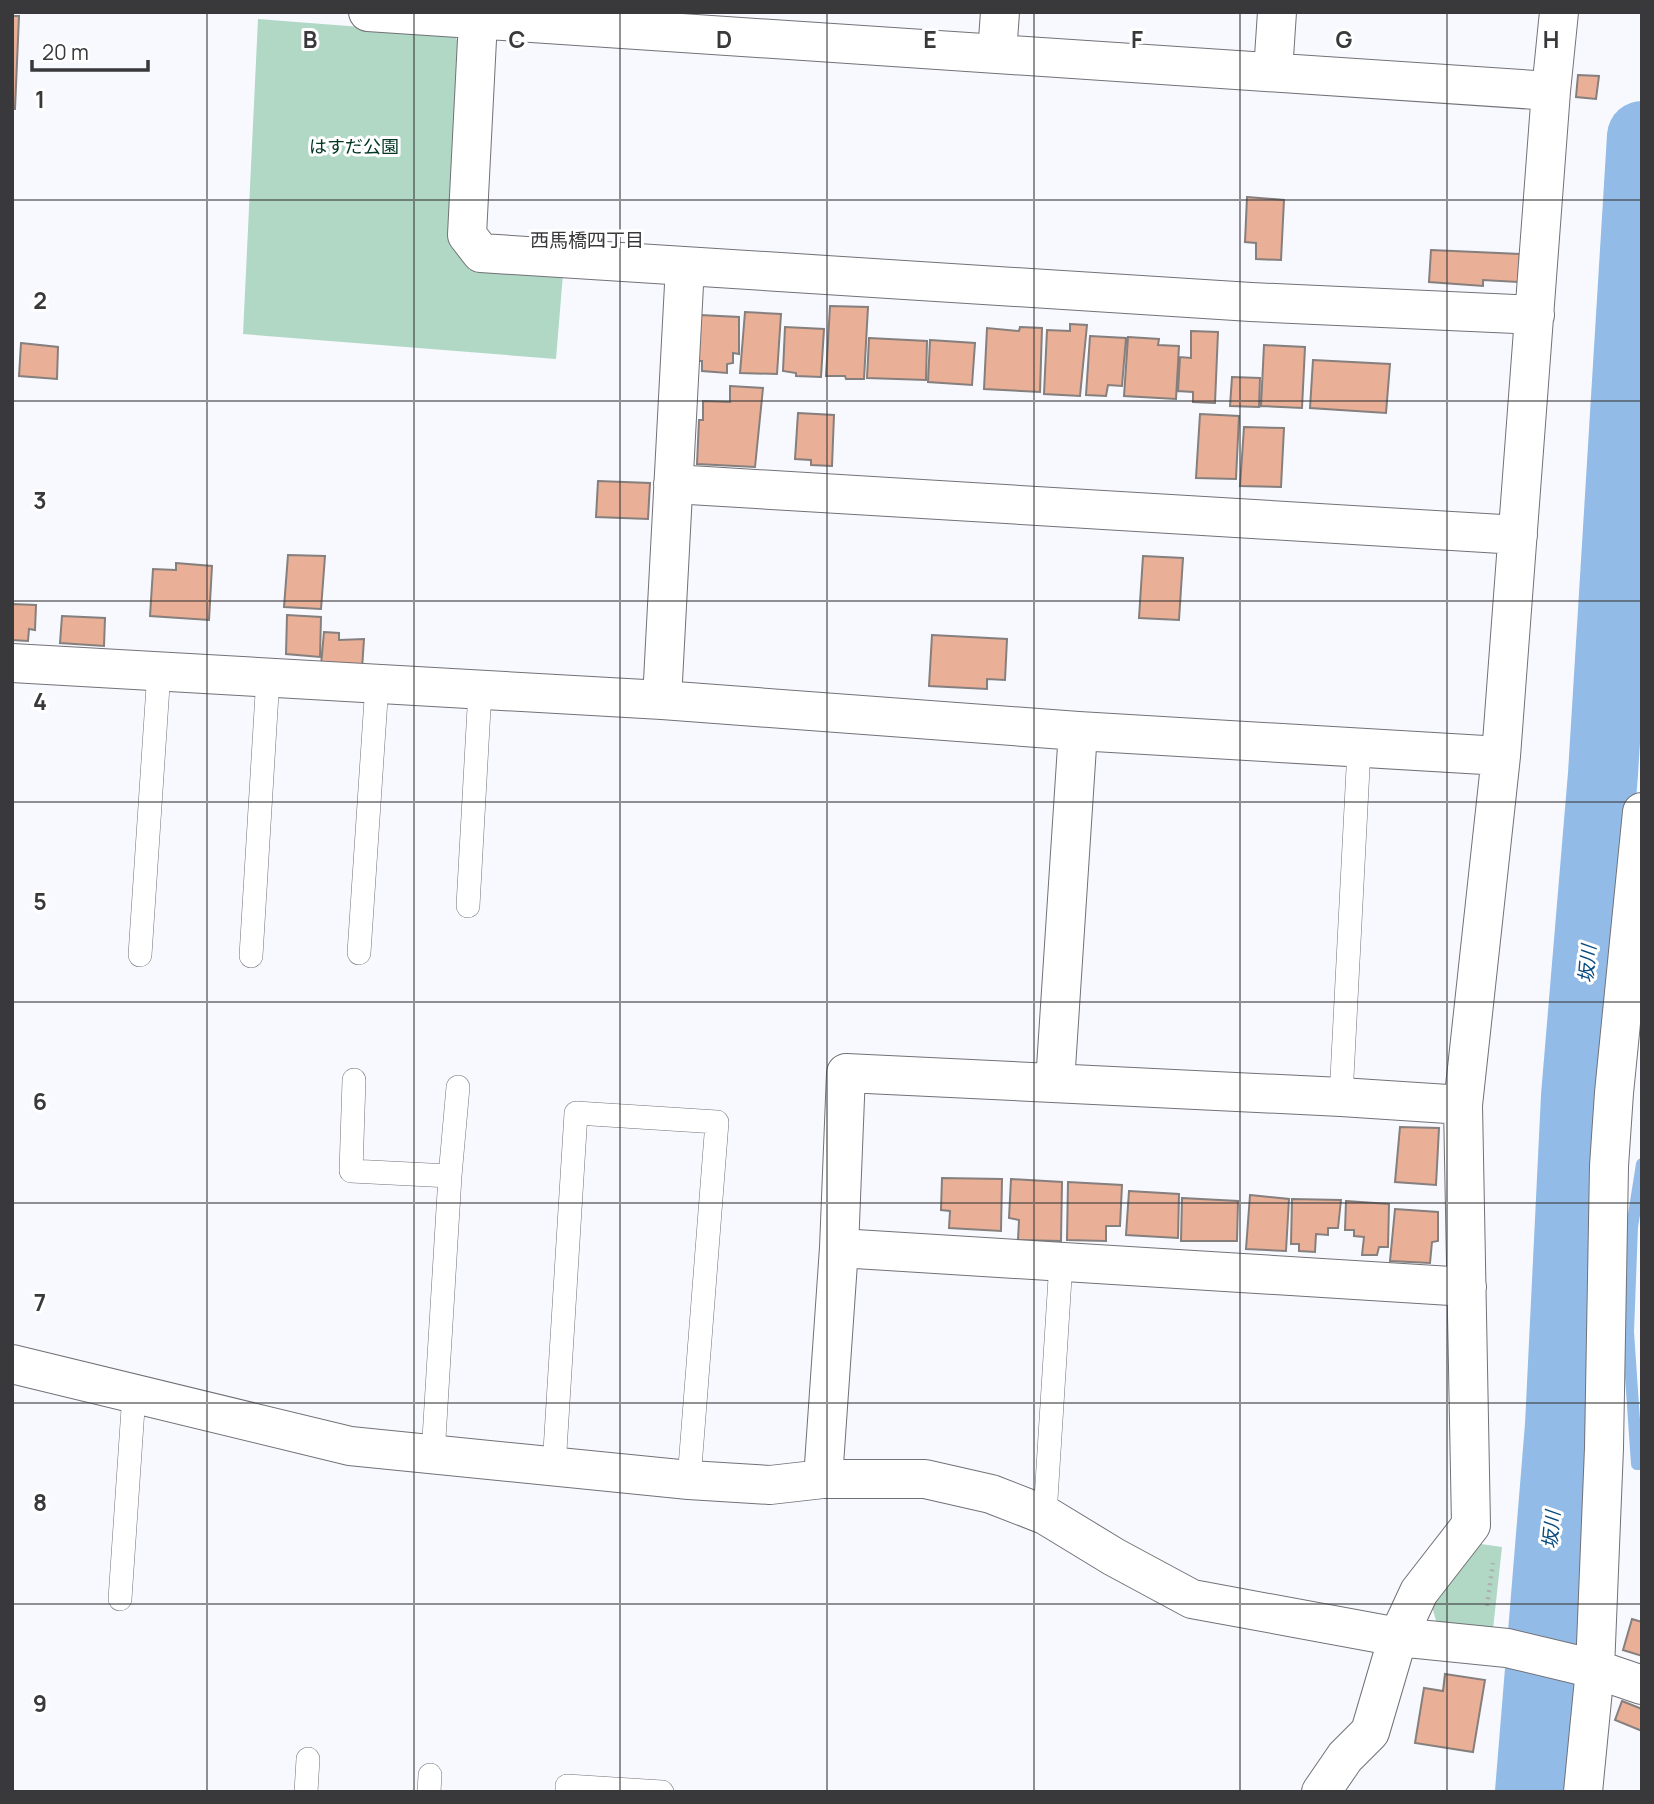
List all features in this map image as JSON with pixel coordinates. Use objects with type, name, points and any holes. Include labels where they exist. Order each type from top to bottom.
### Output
[{"type":"street","points":[[368,12],[478,19],[597,20],[997,54],[1551,91]]},
{"type":"street","points":[[997,54],[1000,12]]},
{"type":"street","points":[[1273,72],[1277,12]]},
{"type":"street","points":[[1321,1792],[1345,1757],[1370,1732],[1398,1637],[1419,1591],[1471,1525],[1462,1105],[1501,756],[1559,12]]},
{"type":"street","points":[[478,19],[467,235],[481,253],[1251,302],[1535,315]]},
{"type":"street","points":[[662,700],[685,266]]},
{"type":"street","points":[[673,484],[1518,535]]},
{"type":"street","points":[[12,663],[662,700],[1078,731],[1501,756]]},
{"type":"street","points":[[1055,1083],[1078,731]]},
{"type":"street","points":[[1583,1792],[1604,1448],[1609,1166],[1642,812]]},
{"type":"street","points":[[823,1479],[839,1248],[846,1073],[1462,1105]]},
{"type":"street","points":[[839,1248],[1467,1287]]},
{"type":"street","points":[[12,1364],[350,1446],[689,1480],[770,1485],[823,1479],[925,1479],[990,1494],[1045,1515],[1114,1557],[1192,1599],[1398,1637],[1507,1648],[1590,1668],[1642,1685]]},
{"type":"lane","points":[[139,955],[159,671]]},
{"type":"lane","points":[[251,956],[268,677]]},
{"type":"lane","points":[[359,953],[377,684]]},
{"type":"lane","points":[[468,906],[480,690]]},
{"type":"lane","points":[[1341,1097],[1359,749]]},
{"type":"lane","points":[[354,1080],[351,1171],[450,1176]]},
{"type":"lane","points":[[433,1455],[458,1087]]},
{"type":"lane","points":[[554,1467],[576,1113],[717,1122],[689,1480]]},
{"type":"lane","points":[[1045,1515],[1060,1262]]},
{"type":"lane","points":[[120,1599],[134,1394]]},
{"type":"lane","points":[[306,1792],[308,1759]]},
{"type":"lane","points":[[567,1792],[567,1786],[662,1792]]},
{"type":"green space","name":"はすだ公園","points":[[258,19],[452,34],[463,46],[452,247],[469,267],[563,274],[556,359],[243,334]]},
{"type":"green space","points":[[1481,1544],[1502,1547],[1493,1629],[1437,1624],[1432,1607]]},
{"type":"building","points":[[12,16],[19,16],[15,109],[12,109]]},
{"type":"building","points":[[1578,75],[1599,76],[1596,99],[1576,97]]},
{"type":"building","points":[[1247,197],[1284,200],[1281,260],[1256,259],[1256,243],[1245,242]]},
{"type":"building","points":[[1431,250],[1520,254],[1518,282],[1483,280],[1483,286],[1429,282]]},
{"type":"building","points":[[830,306],[868,307],[864,379],[826,376]]},
{"type":"building","points":[[745,312],[781,314],[777,374],[740,373]]},
{"type":"building","points":[[700,315],[739,317],[739,354],[733,353],[733,363],[727,364],[727,373],[702,371],[702,361],[697,361]]},
{"type":"building","points":[[1070,324],[1087,325],[1080,396],[1044,394],[1047,330],[1070,331]]},
{"type":"building","points":[[785,327],[824,329],[821,377],[796,376],[796,373],[783,371]]},
{"type":"building","points":[[1020,327],[1042,328],[1040,392],[984,389],[987,328],[1019,331]]},
{"type":"building","points":[[1191,331],[1218,332],[1215,403],[1193,402],[1193,392],[1178,391],[1180,357],[1191,358]]},
{"type":"building","points":[[1090,336],[1126,338],[1122,386],[1108,385],[1106,396],[1086,395]]},
{"type":"building","points":[[1128,337],[1159,339],[1158,345],[1179,346],[1176,399],[1124,396]]},
{"type":"building","points":[[869,338],[927,341],[926,380],[867,378]]},
{"type":"building","points":[[930,340],[975,343],[972,385],[928,382]]},
{"type":"building","points":[[21,343],[58,347],[57,379],[19,376]]},
{"type":"building","points":[[1264,345],[1305,347],[1302,408],[1261,406]]},
{"type":"building","points":[[1313,360],[1390,364],[1386,413],[1310,408]]},
{"type":"building","points":[[1232,377],[1260,378],[1259,407],[1230,406]]},
{"type":"building","points":[[730,386],[763,388],[755,467],[697,464],[699,420],[703,420],[703,401],[730,402]]},
{"type":"building","points":[[798,413],[834,415],[832,466],[811,465],[811,460],[795,459]]},
{"type":"building","points":[[1200,414],[1239,416],[1236,479],[1196,478]]},
{"type":"building","points":[[1244,427],[1284,428],[1281,487],[1240,486]]},
{"type":"building","points":[[598,481],[650,483],[648,519],[596,517]]},
{"type":"building","points":[[288,555],[325,556],[321,609],[284,607]]},
{"type":"building","points":[[1143,556],[1183,558],[1179,620],[1139,618]]},
{"type":"building","points":[[176,563],[212,566],[209,620],[150,616],[153,569],[176,570]]},
{"type":"building","points":[[12,604],[36,605],[35,630],[29,629],[28,641],[12,640]]},
{"type":"building","points":[[287,615],[321,617],[320,657],[286,654]]},
{"type":"building","points":[[62,616],[105,618],[104,646],[60,643]]},
{"type":"building","points":[[324,632],[339,633],[339,640],[364,639],[362,669],[321,665]]},
{"type":"building","points":[[932,635],[1007,639],[1005,680],[987,679],[987,689],[929,686]]},
{"type":"building","points":[[1400,1127],[1439,1128],[1436,1185],[1395,1182]]},
{"type":"building","points":[[942,1178],[1002,1179],[1001,1231],[949,1228],[950,1211],[941,1210]]},
{"type":"building","points":[[1011,1179],[1062,1182],[1061,1241],[1018,1240],[1019,1220],[1009,1218]]},
{"type":"building","points":[[1068,1182],[1122,1185],[1120,1226],[1106,1226],[1106,1241],[1067,1240]]},
{"type":"building","points":[[1129,1191],[1179,1194],[1178,1238],[1126,1235]]},
{"type":"building","points":[[1250,1195],[1289,1199],[1286,1251],[1246,1249]]},
{"type":"building","points":[[1182,1198],[1238,1201],[1237,1241],[1181,1241]]},
{"type":"building","points":[[1292,1199],[1341,1200],[1338,1228],[1328,1228],[1328,1235],[1316,1234],[1315,1252],[1299,1251],[1299,1244],[1291,1244]]},
{"type":"building","points":[[1346,1201],[1389,1204],[1388,1247],[1379,1247],[1377,1255],[1362,1255],[1364,1237],[1354,1236],[1354,1230],[1345,1230]]},
{"type":"building","points":[[1395,1209],[1438,1212],[1438,1241],[1432,1242],[1430,1263],[1390,1261]]},
{"type":"building","points":[[1632,1619],[1642,1622],[1642,1656],[1623,1650]]},
{"type":"building","points":[[1445,1674],[1485,1680],[1473,1752],[1415,1743],[1424,1688],[1443,1691]]},
{"type":"building","points":[[1622,1701],[1642,1709],[1642,1731],[1615,1720]]},
{"type":"waterway","name":"坂川","points":[[1530,1792],[1560,1425],[1576,1096],[1603,774],[1642,136]]},
{"type":"waterway","points":[[1642,1164],[1632,1227],[1628,1332],[1637,1464],[1642,1464]]},
{"type":"district","name":"西馬橋四丁目","points":[[587,240]]}]
